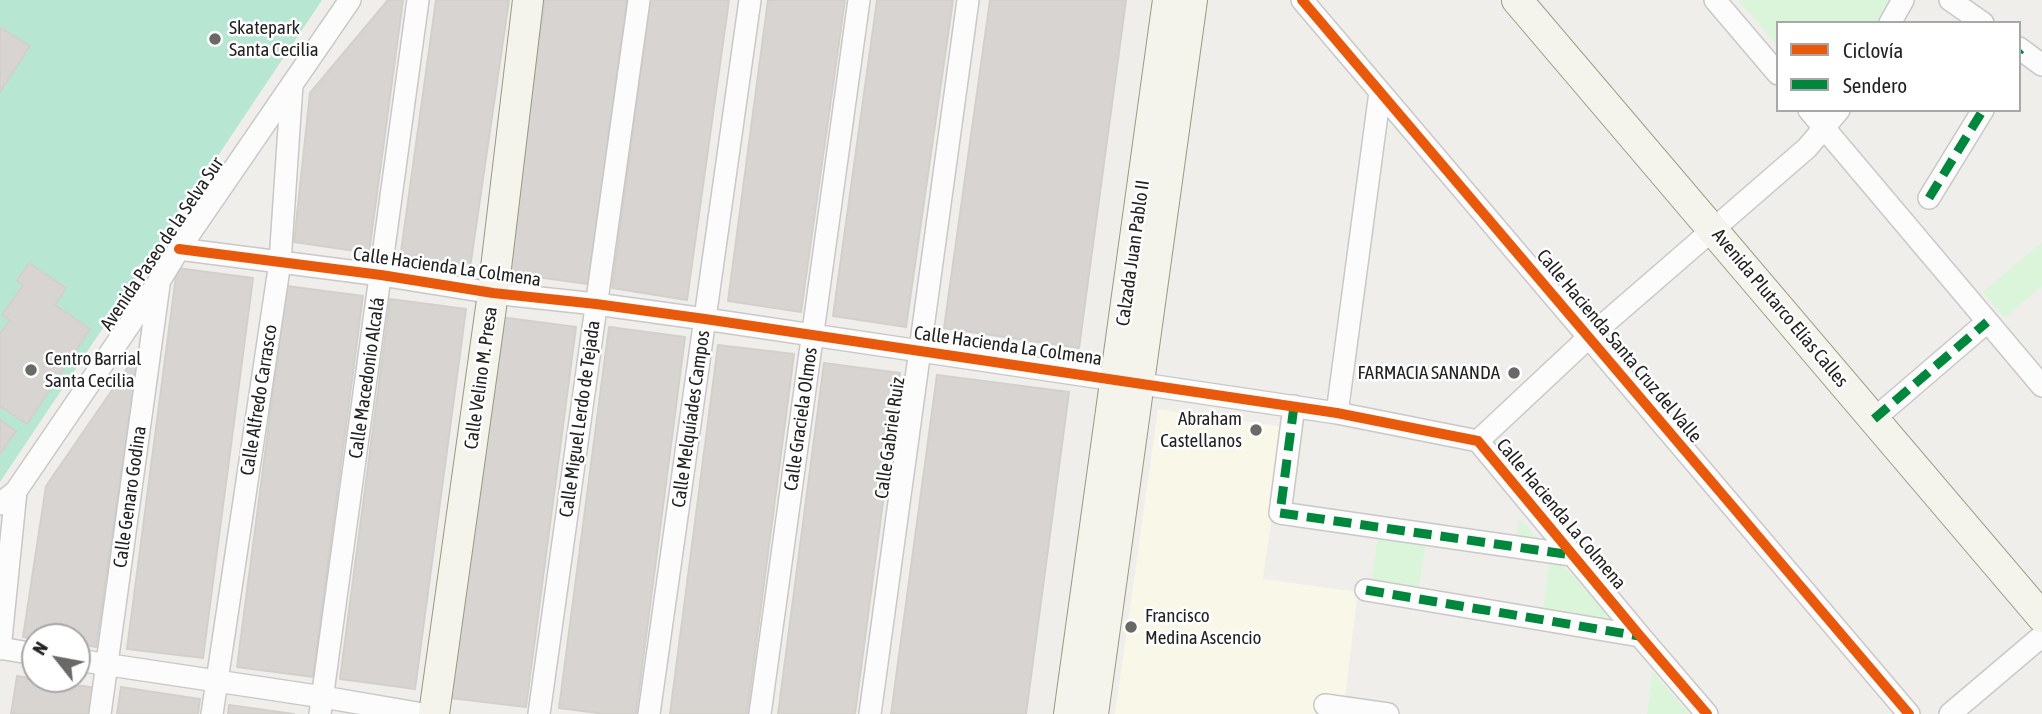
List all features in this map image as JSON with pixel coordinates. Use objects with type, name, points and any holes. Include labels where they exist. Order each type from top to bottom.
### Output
[{"type":"street","name":"Avenida Paseo de la Selva Sur","points":[[8,497],[160,280],[178,249],[350,0]]},
{"type":"street","name":"Calle Macedonio Alcalá","points":[[322,705],[418,0]]},
{"type":"street","name":"Calle Velino M. Presa","points":[[434,714],[493,293],[528,0]]},
{"type":"street","name":"Calle Miguel Lerdo de Tejada","points":[[539,714],[639,0]]},
{"type":"street","name":"Calle Melquíades Campos","points":[[649,714],[750,0]]},
{"type":"street","name":"Calle Graciela Olmos","points":[[760,714],[859,0]]},
{"type":"street","name":"Calle Gabriel Ruiz","points":[[870,714],[968,0]]},
{"type":"street","name":"Calzada Juan Pablo II","points":[[1093,714],[1168,0]]},
{"type":"street","name":"Calzada Juan Pablo II","points":[[1069,714],[1192,0]]},
{"type":"street","name":"Calle Hacienda Santa Cruz del Valle","points":[[1302,0],[1909,714]]},
{"type":"street","name":"Avenida Plutarco Elías Calles","points":[[1517,0],[2042,617]]},
{"type":"street","points":[[1716,0],[1776,72]]},
{"type":"street","points":[[1891,21],[1903,0]]},
{"type":"street","points":[[1950,0],[1980,21]]},
{"type":"street","points":[[2021,50],[2042,65]]},
{"type":"street","name":"Calle Alfredo Carrasco","points":[[212,714],[280,262],[292,84]]},
{"type":"street","points":[[1337,413],[1380,92]]},
{"type":"street","points":[[1811,112],[2042,386]]},
{"type":"street","points":[[1478,441],[1589,337],[1807,148],[1837,112]]},
{"type":"street","points":[[1929,198],[1982,112]]},
{"type":"street","name":"Calle Hacienda La Colmena","points":[[178,249],[382,275],[493,293],[705,319],[1127,381],[1337,413],[1478,441],[1707,714]]},
{"type":"street","name":"Calle Genaro Godina","points":[[100,714],[160,280]]},
{"type":"street","points":[[1874,419],[1987,322]]},
{"type":"street","points":[[1294,406],[1280,513],[1572,555]]},
{"type":"street","points":[[8,497],[0,649],[21,652]]},
{"type":"street","points":[[1366,590],[1640,636]]},
{"type":"street","points":[[1950,714],[2042,636]]},
{"type":"street","points":[[91,662],[216,681],[322,705],[423,714]]},
{"type":"street","points":[[1325,705],[1388,714]]},
{"type":"shaded area","points":[[1158,409],[1285,427],[1263,579],[1358,592],[1343,714],[1115,714]]},
{"type":"green space","points":[[0,0],[322,0],[0,482]]},
{"type":"green space","points":[[1738,0],[1889,0],[1877,21],[1776,21],[1776,44]]},
{"type":"green space","points":[[2042,242],[2042,286],[2005,318],[1983,292]]},
{"type":"green space","points":[[1519,518],[1621,628],[1543,614],[1549,560],[1514,554]]},
{"type":"green space","points":[[1378,535],[1426,542],[1418,594],[1371,587]]},
{"type":"green space","points":[[1652,671],[1689,714],[1647,714]]},
{"type":"building","points":[[388,0],[403,0],[369,253],[294,242],[310,93]]},
{"type":"building","points":[[436,0],[509,0],[470,268],[400,259]]},
{"type":"building","points":[[545,0],[627,0],[588,284],[507,273]]},
{"type":"building","points":[[650,0],[729,0],[687,300],[612,288]]},
{"type":"building","points":[[768,0],[845,0],[801,312],[728,301]]},
{"type":"building","points":[[877,0],[953,0],[906,327],[833,316]]},
{"type":"building","points":[[990,0],[1126,0],[1079,348],[944,328]]},
{"type":"building","points":[[0,27],[30,46],[0,92]]},
{"type":"building","name":"Centro Barrial Santa Cecilia","points":[[29,263],[66,288],[55,305],[90,329],[27,424],[0,406],[0,334],[10,320],[2,315],[23,285],[17,281]]},
{"type":"building","points":[[177,268],[253,278],[203,658],[127,649]]},
{"type":"building","points":[[287,286],[363,296],[313,677],[237,667]]},
{"type":"building","points":[[390,299],[466,309],[415,689],[340,679]]},
{"type":"building","points":[[500,317],[576,327],[526,707],[450,698]]},
{"type":"building","points":[[609,327],[685,337],[636,714],[605,714],[559,708]]},
{"type":"building","points":[[718,345],[794,354],[747,714],[670,714]]},
{"type":"building","points":[[139,351],[96,647],[91,646],[91,623],[25,623],[46,486]]},
{"type":"building","points":[[824,363],[900,373],[855,714],[778,714]]},
{"type":"building","points":[[937,375],[1069,392],[1026,714],[891,714]]},
{"type":"building","points":[[0,420],[16,431],[0,454]]},
{"type":"building","points":[[17,676],[21,677],[21,693],[91,693],[91,687],[96,688],[92,714],[11,714]]},
{"type":"building","points":[[121,687],[200,699],[198,714],[117,714]]},
{"type":"building","points":[[229,705],[294,714],[228,714]]},
{"type":"marked path","points":[[1929,198],[1982,112]]},
{"type":"marked path","points":[[1874,419],[1987,322]]},
{"type":"marked path","points":[[1294,406],[1280,513],[1572,555]]},
{"type":"marked path","points":[[1366,590],[1639,636]]},
{"type":"cycle path","points":[[1302,0],[1909,714]]},
{"type":"cycle path","points":[[179,249],[381,275],[493,293],[705,319],[1337,413],[1478,441],[1707,714]]},
{"type":"place","name":"Skatepark Santa Cecilia","points":[[215,39]]},
{"type":"place","name":"Centro Barrial Santa Cecilia","points":[[31,370]]},
{"type":"place","name":"FARMACIA SANANDA","points":[[1514,373]]},
{"type":"place","name":"Abraham Castellanos","points":[[1256,430]]},
{"type":"place","name":"Francisco Medina Ascencio","points":[[1131,627]]}]
